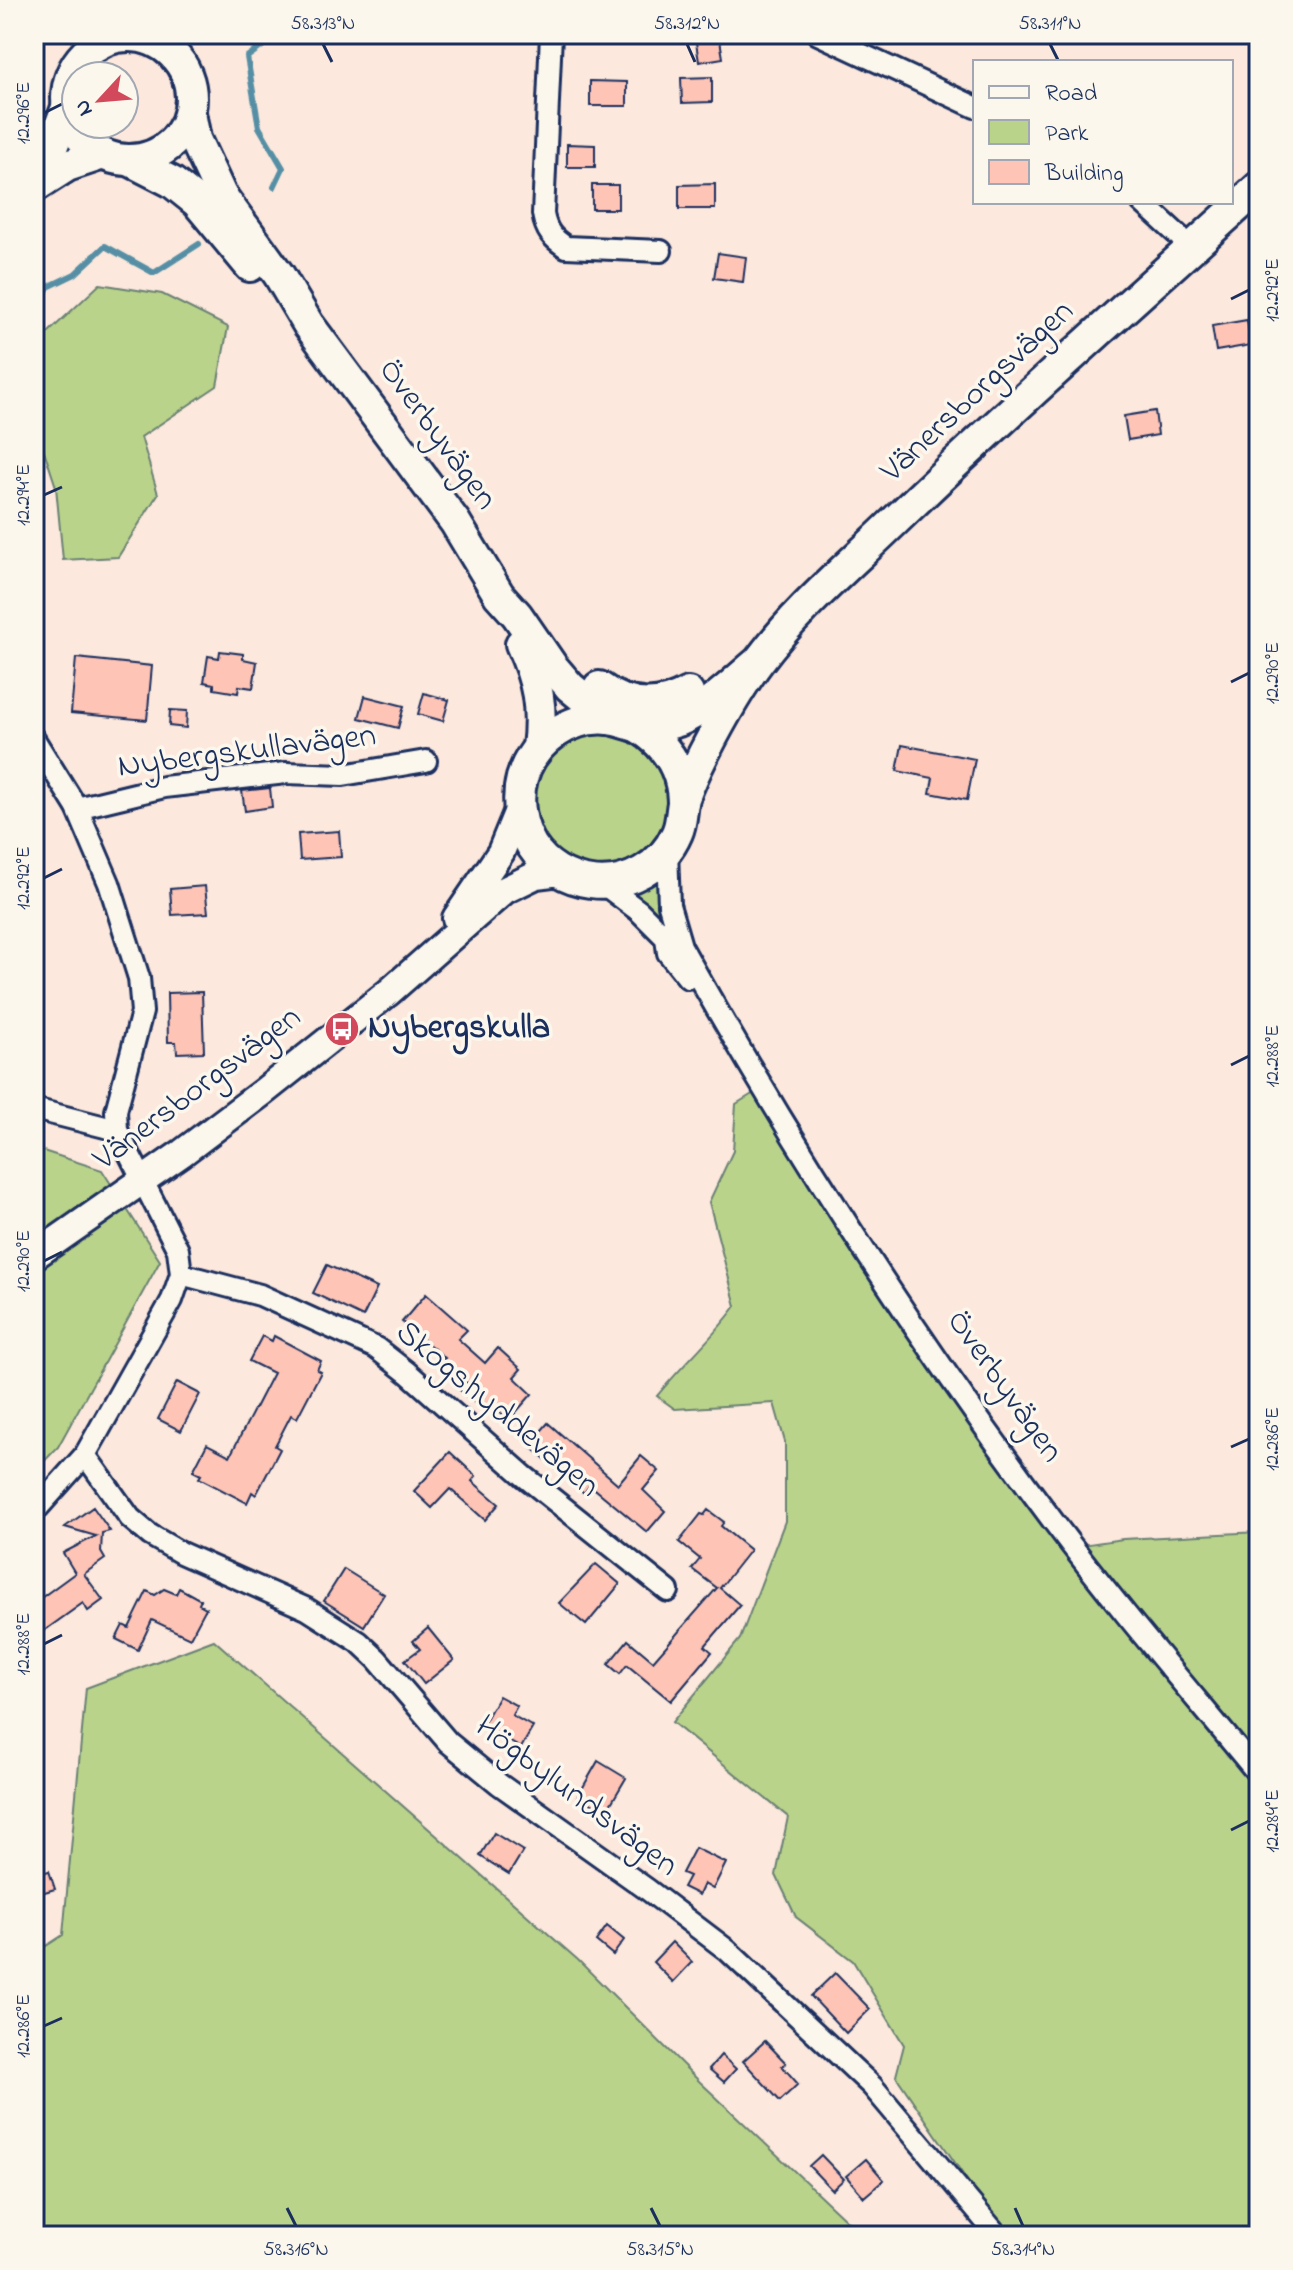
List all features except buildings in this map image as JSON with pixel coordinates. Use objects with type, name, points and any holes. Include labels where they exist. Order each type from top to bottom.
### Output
[{"type":"main road","name":"Överbyvägen","points":[[91,44],[119,37],[152,38],[171,52],[183,67],[190,84],[190,113],[195,139],[221,195],[279,275],[308,324],[455,522],[499,595],[570,687],[662,745],[671,757],[682,785],[683,801]]},
{"type":"main road","name":"Överbyvägen","points":[[34,184],[67,166],[116,157],[156,155],[183,130],[190,113]]},
{"type":"main road","name":"Överbyvägen","points":[[34,184],[60,126]]},
{"type":"main road","name":"Överbyvägen","points":[[85,140],[172,182],[197,202],[266,284],[308,324]]},
{"type":"main road","name":"Vänersborgsvägen","points":[[519,808],[523,774],[548,737],[588,719],[624,723],[678,721],[703,707],[758,662],[800,613],[980,440],[1259,187]]},
{"type":"main road","points":[[455,522],[491,554],[574,665],[603,690],[627,702],[663,704],[679,698],[704,684],[772,629],[800,613]]},
{"type":"main road","name":"Överbyvägen","points":[[499,595],[534,672],[541,725],[538,748]]},
{"type":"main road","name":"Vänersborgsvägen","points":[[560,872],[580,880],[602,883],[638,875],[667,851],[678,830],[683,801],[704,754],[758,662]]},
{"type":"main road","points":[[519,808],[532,845],[560,872]]},
{"type":"street","points":[[551,34],[543,214],[546,228],[555,240],[566,247],[661,251]]},
{"type":"street","points":[[818,34],[973,106]]},
{"type":"street","points":[[1144,204],[1192,248]]},
{"type":"street","name":"Nybergskullavägen","points":[[34,739],[77,808],[109,883],[139,978],[142,1012],[116,1111],[117,1130]]},
{"type":"street","name":"Nybergskullavägen","points":[[77,808],[164,787],[286,773],[343,775],[426,761]]},
{"type":"street","name":"Vänersborgsvägen","points":[[440,946],[501,852],[519,808]]},
{"type":"street","name":"Överbyvägen","points":[[667,851],[669,905],[681,946],[813,1169],[935,1358],[1054,1523],[1259,1775]]},
{"type":"street","name":"Vänersborgsvägen","points":[[34,1256],[263,1092],[389,992],[505,890],[536,875],[560,872]]},
{"type":"street","name":"Överbyvägen","points":[[602,883],[639,911],[666,938],[668,953],[721,1018]]},
{"type":"street","points":[[34,1109],[117,1130],[178,1250],[181,1274],[172,1300],[85,1455],[34,1512]]},
{"type":"street","name":"Skogshyddevägen","points":[[181,1274],[260,1295],[376,1348],[524,1476],[668,1591]]},
{"type":"street","name":"Högbylundsvägen","points":[[85,1455],[130,1518],[150,1535],[181,1553],[307,1609],[359,1642],[448,1742],[499,1784],[727,1950],[872,2086],[998,2236]]},
{"type":"green space","points":[[100,284],[162,294],[228,327],[217,386],[141,437],[158,494],[118,557],[63,560],[56,487],[34,420],[34,346]]},
{"type":"green space","points":[[596,730],[619,732],[658,757],[674,801],[659,845],[621,871],[574,868],[540,837],[531,791],[539,768],[553,749],[573,736]]},
{"type":"green space","points":[[656,879],[658,901],[670,938],[626,893]]},
{"type":"green space","points":[[754,1093],[834,1221],[1062,1548],[1123,1539],[1259,1532],[1259,2236],[1005,2236],[896,2076],[904,2045],[853,1961],[796,1917],[776,1875],[788,1817],[672,1722],[740,1639],[785,1521],[785,1442],[774,1403],[675,1409],[657,1396],[736,1306],[709,1202],[733,1151],[736,1104]]},
{"type":"green space","points":[[34,1148],[102,1170],[160,1261],[58,1447],[34,1472]]},
{"type":"green space","points":[[214,1640],[578,1960],[700,2082],[863,2236],[34,2236],[34,1954],[63,1935],[86,1688]]},
{"type":"waterway","points":[[274,187],[283,168],[259,127],[247,57],[279,34]]},
{"type":"waterway","points":[[34,314],[48,287],[75,274],[105,246],[154,273],[199,244]]},
{"type":"place","name":"Nybergskulla","points":[[342,1029]]}]
